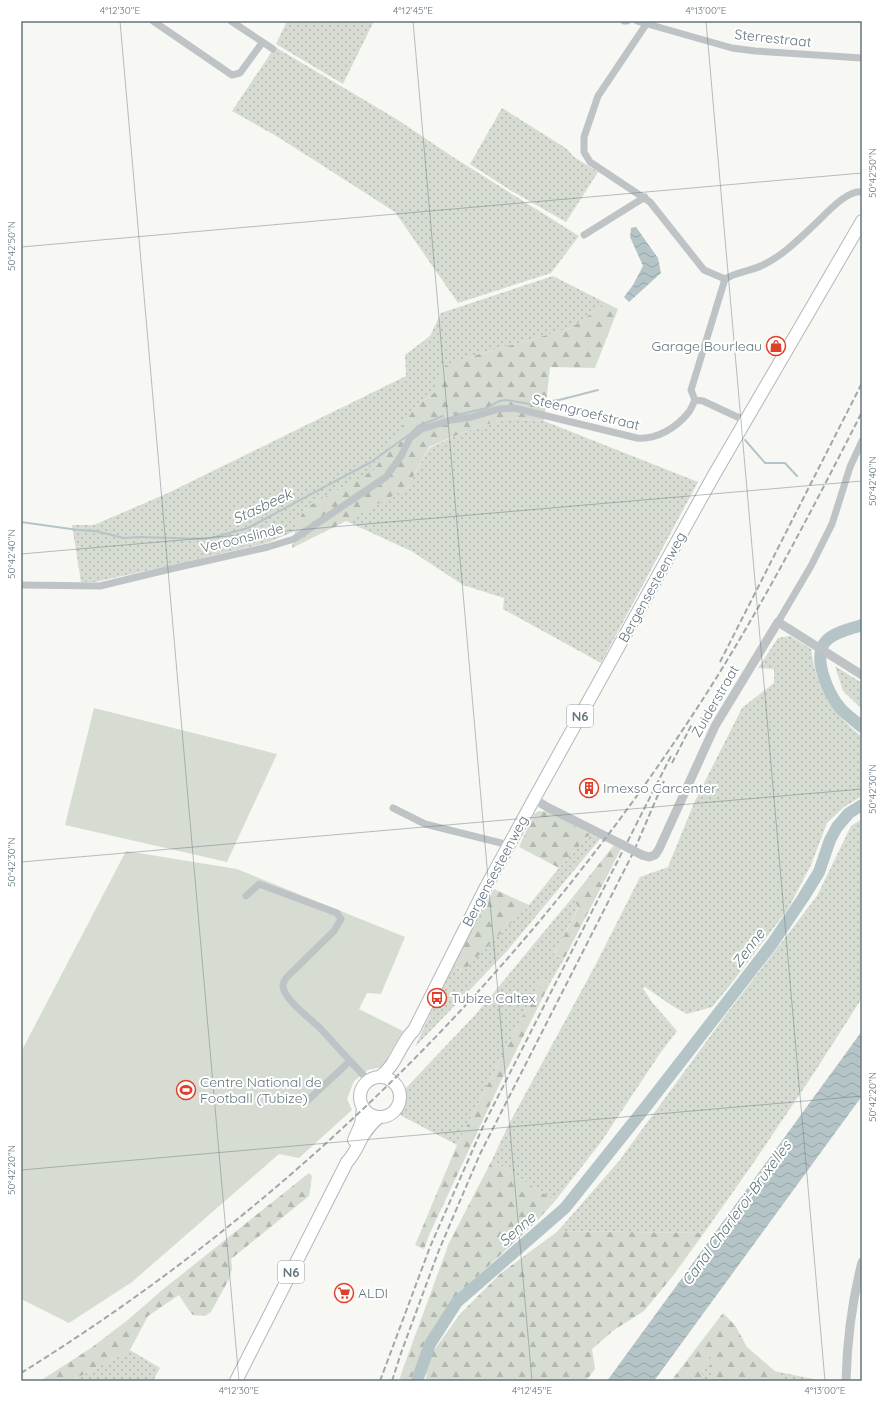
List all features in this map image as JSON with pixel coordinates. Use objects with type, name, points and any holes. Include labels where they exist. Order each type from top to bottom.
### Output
[{"type":"main road","name":"Bergensesteenweg","points":[[414,1030],[450,958],[534,799],[746,421],[862,221]]},
{"type":"main road","name":"N6","points":[[381,1076],[392,1066],[408,1036],[414,1030]]},
{"type":"main road","name":"N6","points":[[394,1083],[413,1039],[414,1030]]},
{"type":"main road","points":[[381,1076],[388,1078],[394,1083],[400,1093],[398,1105],[391,1114],[379,1117],[373,1116],[363,1109],[359,1099],[359,1094],[364,1084],[368,1080],[381,1076]]},
{"type":"main road","name":"N6","points":[[236,1381],[346,1162],[347,1154],[358,1132],[363,1109]]},
{"type":"main road","name":"N6","points":[[346,1162],[353,1156],[363,1135],[379,1117]]},
{"type":"street","points":[[153,21],[232,75],[240,73],[262,43]]},
{"type":"street","points":[[231,21],[273,49]]},
{"type":"street","name":"Sterrestraat","points":[[637,21],[732,48],[755,51],[862,58]]},
{"type":"street","points":[[647,23],[598,96],[584,137],[584,152],[590,162],[645,197],[704,270],[726,279]]},
{"type":"street","points":[[746,421],[703,401],[696,400],[691,390],[726,279],[730,276],[762,266],[772,260],[794,243],[845,197],[856,192],[862,192]]},
{"type":"street","points":[[584,235],[645,197]]},
{"type":"street","name":"Steengroefstraat","points":[[451,420],[472,417],[499,409],[514,408],[637,438],[647,439],[665,432],[679,421],[688,413],[696,400]]},
{"type":"street","name":"Veroonslinde","points":[[21,586],[100,586],[268,547],[294,539],[386,476],[401,456],[410,438],[422,429],[451,420]]},
{"type":"street","name":"Zuiderstraat","points":[[534,799],[642,855],[649,857],[654,855],[659,849],[714,726],[811,566],[832,524],[850,467],[862,442]]},
{"type":"street","points":[[778,622],[862,675]]},
{"type":"street","points":[[393,808],[425,824],[509,846]]},
{"type":"street","points":[[246,896],[259,884],[337,914],[341,920],[334,931],[287,978],[283,983],[283,986],[286,994],[298,1008],[319,1027],[368,1080]]},
{"type":"street","points":[[307,1101],[350,1061]]},
{"type":"street","points":[[846,1381],[847,1351],[852,1310],[862,1262]]},
{"type":"green space","points":[[287,21],[374,21],[343,84],[276,44]]},
{"type":"green space","points":[[275,47],[398,120],[453,157],[579,236],[551,273],[458,303],[395,212],[278,137],[232,111]]},
{"type":"green space","points":[[502,108],[567,149],[574,157],[598,172],[566,222],[510,190],[470,164]]},
{"type":"green space","points":[[553,276],[606,303],[571,328],[466,358],[435,392],[416,406],[374,471],[305,508],[295,531],[267,543],[95,582],[81,582],[72,525],[94,525],[168,493],[406,376],[405,355],[430,336],[441,313]]},
{"type":"green space","points":[[606,303],[618,309],[595,368],[550,367],[544,421],[508,418],[464,432],[429,447],[407,488],[358,515],[292,548],[296,526],[305,508],[374,470],[416,406],[435,392],[440,369],[466,358],[571,328]]},
{"type":"green space","points":[[508,418],[544,421],[698,482],[601,663],[503,609],[504,598],[463,585],[413,552],[346,521],[407,488],[429,448],[464,432]]},
{"type":"green space","points":[[790,636],[811,649],[817,677],[827,699],[841,718],[862,737],[862,796],[844,807],[827,823],[811,865],[788,909],[712,1007],[687,1014],[645,987],[643,988],[651,1001],[677,1031],[661,1052],[601,1142],[555,1201],[492,1160],[509,1124],[596,964],[640,877],[668,867],[694,803],[742,708],[774,683],[774,669],[758,668],[778,638]]},
{"type":"green space","points":[[835,666],[862,683],[862,709],[843,691]]},
{"type":"green space","points":[[94,708],[277,754],[227,862],[65,825]]},
{"type":"green space","points":[[539,811],[548,812],[590,834],[559,868],[519,847],[534,814]]},
{"type":"green space","points":[[862,819],[862,998],[814,1073],[704,1233],[558,1231],[619,1161],[725,1016],[817,896],[851,826]]},
{"type":"green space","points":[[590,834],[600,839],[507,951],[415,1047],[453,965],[462,971],[529,905],[559,868]]},
{"type":"green space","points":[[614,845],[621,849],[564,959],[554,954],[579,907],[572,898]]},
{"type":"green space","name":"Centre National de Football (Tubize)","points":[[126,851],[237,869],[405,937],[381,994],[367,993],[359,1009],[403,1031],[382,1067],[368,1070],[354,1081],[347,1099],[352,1110],[299,1158],[279,1154],[132,1282],[69,1323],[21,1299],[21,1052]]},
{"type":"green space","points":[[494,889],[529,905],[463,971],[453,965]]},
{"type":"green space","points":[[572,898],[579,906],[554,954],[564,959],[550,983],[542,978],[457,1145],[400,1115],[405,1105],[406,1088],[476,1014]]},
{"type":"green space","points":[[542,978],[550,983],[504,1075],[430,1233],[424,1249],[415,1245],[457,1145]]},
{"type":"green space","points":[[492,1160],[555,1201],[535,1223],[455,1297],[428,1341],[411,1381],[399,1381],[449,1243]]},
{"type":"green space","points":[[309,1173],[312,1176],[309,1196],[231,1259],[232,1269],[229,1279],[211,1312],[205,1316],[193,1315],[179,1295],[148,1316],[130,1350],[71,1381],[40,1381],[91,1348],[129,1319],[161,1291]]},
{"type":"green space","points":[[558,1231],[704,1233],[672,1277],[644,1311],[614,1330],[592,1349],[595,1369],[586,1381],[426,1381],[427,1360],[460,1314],[500,1274]]},
{"type":"green space","points":[[723,1313],[735,1325],[747,1347],[786,1381],[712,1381],[710,1355],[699,1381],[671,1381]]},
{"type":"green space","points":[[727,1335],[774,1371],[823,1381],[699,1381],[710,1354]]},
{"type":"green space","points":[[130,1350],[160,1368],[153,1381],[71,1381]]},
{"type":"water","points":[[636,227],[658,258],[661,273],[629,302],[624,297],[633,285],[643,266],[630,237],[631,228]]},
{"type":"water","name":"Canal Charleroi-Bruxelles","points":[[862,1031],[862,1096],[654,1381],[607,1381]]},
{"type":"waterway","name":"Stasbeek","points":[[454,413],[461,414],[487,408],[499,401],[506,400],[530,404],[559,400],[598,390]]},
{"type":"waterway","name":"Stasbeek","points":[[21,522],[95,531],[124,538],[207,539],[248,528],[371,462],[410,434],[418,426],[443,416]]},
{"type":"waterway","name":"Stasbeek","points":[[745,440],[765,463],[785,463],[797,476]]},
{"type":"waterway","name":"Zenne","points":[[862,625],[838,633],[829,638],[822,648],[820,656],[823,676],[831,695],[841,709],[862,727]]},
{"type":"waterway","name":"Senne","points":[[417,1381],[430,1344],[457,1302],[565,1208],[772,944],[819,872],[830,840],[837,827],[849,813],[862,805]]},
{"type":"railway","points":[[720,662],[862,383]]},
{"type":"railway","points":[[21,1373],[121,1307],[218,1235],[310,1157],[398,1075],[481,988],[560,897],[633,801],[701,702],[765,595],[862,412]]},
{"type":"railway","points":[[672,763],[692,724]]},
{"type":"railway","points":[[380,1381],[430,1247],[485,1122],[672,754]]},
{"type":"railway","points":[[392,1381],[439,1250],[480,1154],[633,853],[664,781]]},
{"type":"place","name":"Garage Bourleau","points":[[776,346]]},
{"type":"place","name":"Imexso Carcenter","points":[[589,788]]},
{"type":"place","name":"Tubize Caltex","points":[[437,998]]},
{"type":"place","name":"Centre National de Football (Tubize)","points":[[186,1090]]},
{"type":"place","name":"ALDI","points":[[344,1293]]}]
